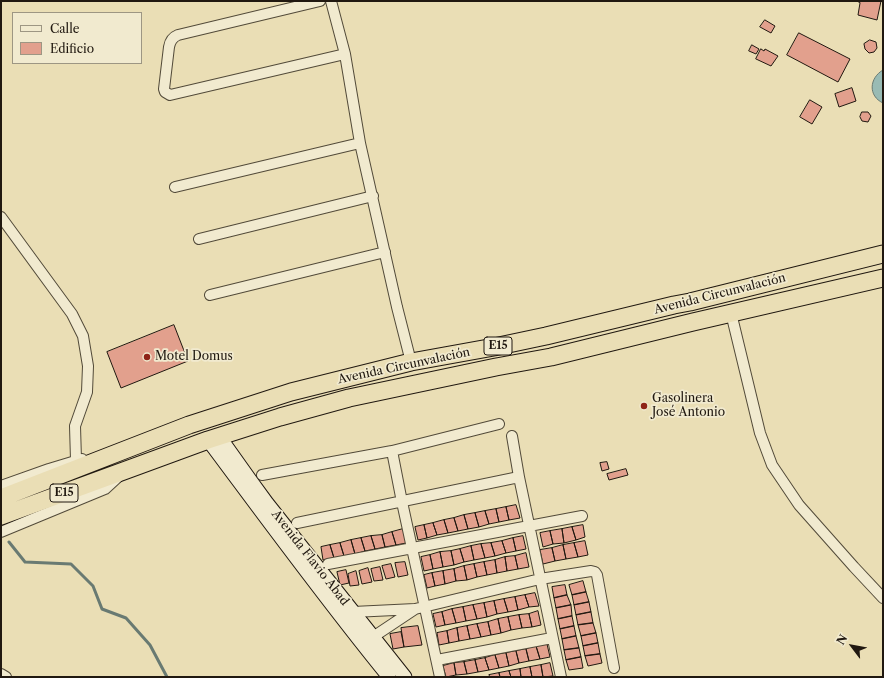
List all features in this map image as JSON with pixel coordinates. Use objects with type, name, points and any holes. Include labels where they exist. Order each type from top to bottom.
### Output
[{"type":"highway","name":"Avenida Circunvalación","points":[[1,498],[210,418],[290,392],[411,362],[546,336],[883,254]]},
{"type":"highway","name":"Avenida Circunvalación","points":[[1,516],[213,438],[280,416],[349,398],[551,357],[883,278]]},
{"type":"highway","points":[[690,302],[693,322]]},
{"type":"highway","points":[[585,326],[589,348]]},
{"type":"highway","points":[[494,347],[496,367]]},
{"type":"street","points":[[320,1],[178,34],[169,44],[164,89],[165,92],[170,95],[345,54]]},
{"type":"street","points":[[331,1],[345,54],[360,143],[411,362]]},
{"type":"street","points":[[175,187],[360,143]]},
{"type":"street","points":[[199,239],[373,196]]},
{"type":"street","points":[[1,217],[72,314],[83,336],[88,366],[87,392],[75,426],[76,460]]},
{"type":"street","points":[[210,295],[385,252]]},
{"type":"street","points":[[731,313],[760,433],[772,465],[799,505],[883,598]]},
{"type":"street","points":[[262,475],[392,451],[499,424]]},
{"type":"street","points":[[512,436],[519,477],[561,677]]},
{"type":"street","name":"Avenida Flavio Abad","points":[[213,438],[268,521],[348,615],[373,637],[405,677]]},
{"type":"street","points":[[392,451],[440,677]]},
{"type":"street","name":"Avenida Circunvalación","points":[[1,486],[49,468],[76,460],[118,453]]},
{"type":"street","name":"Avenida Circunvalación","points":[[1,532],[105,488],[126,470]]},
{"type":"street","points":[[297,523],[519,477]]},
{"type":"street","points":[[328,564],[582,516]]},
{"type":"street","points":[[348,615],[415,609],[540,578],[591,571],[597,574],[614,668]]},
{"type":"street","points":[[361,642],[373,637],[415,609]]},
{"type":"street","name":"Avenida Flavio Abad","points":[[348,615],[361,642],[389,677]]},
{"type":"street","points":[[437,660],[552,638]]},
{"type":"street","points":[[1,674],[6,677]]},
{"type":"water","points":[[883,70],[883,103],[875,96],[872,87],[878,73]]},
{"type":"building","points":[[857,1],[881,1],[877,20],[858,15],[860,3]]},
{"type":"building","points":[[765,20],[775,26],[771,33],[760,27]]},
{"type":"building","points":[[799,33],[850,59],[838,82],[787,55]]},
{"type":"building","points":[[870,40],[876,42],[877,48],[874,52],[869,53],[865,49],[864,44]]},
{"type":"building","points":[[752,45],[759,49],[756,54],[749,51]]},
{"type":"building","points":[[761,49],[764,51],[765,49],[778,56],[771,66],[756,59]]},
{"type":"building","points":[[852,88],[856,101],[839,107],[835,94]]},
{"type":"building","points":[[810,100],[822,107],[812,124],[800,117]]},
{"type":"building","points":[[862,112],[868,112],[871,116],[868,122],[862,121],[860,117]]},
{"type":"building","name":"Motel Domus","points":[[174,325],[188,361],[121,388],[107,352]]},
{"type":"building","points":[[607,462],[609,469],[602,471],[600,463]]},
{"type":"building","points":[[626,469],[628,475],[609,480],[607,474]]},
{"type":"building","points":[[516,505],[520,518],[509,520],[506,507]]},
{"type":"building","points":[[506,507],[509,520],[499,522],[496,509]]},
{"type":"building","points":[[496,509],[499,522],[489,524],[485,511]]},
{"type":"building","points":[[485,511],[489,524],[479,527],[475,513]]},
{"type":"building","points":[[475,513],[479,527],[468,529],[464,515]]},
{"type":"building","points":[[464,515],[468,529],[458,531],[454,518]]},
{"type":"building","points":[[454,518],[458,531],[448,533],[444,520]]},
{"type":"building","points":[[444,520],[448,533],[437,535],[433,523]]},
{"type":"building","points":[[433,523],[437,535],[427,538],[424,525]]},
{"type":"building","points":[[424,525],[427,538],[418,540],[415,527]]},
{"type":"building","points":[[583,525],[585,537],[576,540],[572,527]]},
{"type":"building","points":[[572,527],[576,540],[564,543],[562,529]]},
{"type":"building","points":[[403,529],[406,543],[396,545],[392,532]]},
{"type":"building","points":[[562,529],[564,543],[553,544],[550,531]]},
{"type":"building","points":[[550,531],[553,544],[543,547],[540,533]]},
{"type":"building","points":[[392,532],[396,545],[385,547],[382,535]]},
{"type":"building","points":[[382,535],[385,547],[375,549],[371,536]]},
{"type":"building","points":[[371,536],[375,549],[365,551],[361,538]]},
{"type":"building","points":[[523,536],[526,549],[516,551],[513,538]]},
{"type":"building","points":[[361,538],[365,551],[355,554],[351,540]]},
{"type":"building","points":[[513,538],[516,551],[506,553],[502,541]]},
{"type":"building","points":[[351,540],[355,554],[344,556],[340,543]]},
{"type":"building","points":[[502,541],[506,553],[495,556],[491,543]]},
{"type":"building","points":[[585,541],[588,555],[578,557],[574,543]]},
{"type":"building","points":[[340,543],[344,556],[334,558],[330,545]]},
{"type":"building","points":[[491,543],[495,556],[485,558],[481,544]]},
{"type":"building","points":[[574,543],[578,557],[566,559],[563,545]]},
{"type":"building","points":[[481,544],[485,558],[474,560],[471,546]]},
{"type":"building","points":[[330,545],[334,558],[323,560],[321,547]]},
{"type":"building","points":[[563,545],[566,559],[555,561],[552,548]]},
{"type":"building","points":[[471,546],[474,560],[464,562],[460,549]]},
{"type":"building","points":[[552,548],[555,561],[543,564],[540,550]]},
{"type":"building","points":[[460,549],[464,562],[454,565],[451,551]]},
{"type":"building","points":[[451,551],[454,565],[443,567],[440,552]]},
{"type":"building","points":[[440,552],[443,567],[433,569],[430,555]]},
{"type":"building","points":[[526,553],[529,567],[518,569],[515,556]]},
{"type":"building","points":[[430,555],[433,569],[424,571],[421,557]]},
{"type":"building","points":[[515,556],[518,569],[507,571],[505,557]]},
{"type":"building","points":[[505,557],[507,571],[497,573],[495,560]]},
{"type":"building","points":[[495,560],[497,573],[487,575],[484,562]]},
{"type":"building","points":[[405,562],[408,575],[398,577],[395,563]]},
{"type":"building","points":[[484,562],[487,575],[477,577],[474,564]]},
{"type":"building","points":[[391,564],[395,577],[386,579],[382,566]]},
{"type":"building","points":[[474,564],[477,577],[467,580],[464,566]]},
{"type":"building","points":[[464,566],[467,580],[456,581],[454,569]]},
{"type":"building","points":[[380,567],[383,580],[374,581],[371,569]]},
{"type":"building","points":[[368,568],[372,582],[362,584],[359,571]]},
{"type":"building","points":[[454,569],[456,581],[445,584],[443,571]]},
{"type":"building","points":[[346,570],[349,583],[340,585],[337,572]]},
{"type":"building","points":[[356,571],[359,585],[350,586],[348,574]]},
{"type":"building","points":[[443,571],[445,584],[435,586],[432,573]]},
{"type":"building","points":[[432,573],[435,586],[427,588],[424,575]]},
{"type":"building","points":[[583,581],[586,592],[572,595],[569,585]]},
{"type":"building","points":[[565,585],[567,595],[554,598],[552,587]]},
{"type":"building","points":[[586,592],[589,602],[574,605],[572,595]]},
{"type":"building","points":[[535,593],[539,606],[529,607],[525,595]]},
{"type":"building","points":[[525,595],[529,607],[518,610],[515,597]]},
{"type":"building","points":[[567,595],[571,605],[556,608],[554,598]]},
{"type":"building","points":[[515,597],[518,610],[508,612],[504,599]]},
{"type":"building","points":[[504,599],[508,612],[497,614],[494,601]]},
{"type":"building","points":[[494,601],[497,614],[487,617],[484,603]]},
{"type":"building","points":[[589,602],[591,612],[576,615],[574,605]]},
{"type":"building","points":[[484,603],[487,617],[477,619],[473,605]]},
{"type":"building","points":[[473,605],[477,619],[466,621],[463,607]]},
{"type":"building","points":[[571,605],[572,616],[558,619],[556,608]]},
{"type":"building","points":[[463,607],[466,621],[456,623],[452,609]]},
{"type":"building","points":[[452,609],[456,623],[445,625],[442,612]]},
{"type":"building","points":[[538,611],[541,625],[532,627],[529,614]]},
{"type":"building","points":[[442,612],[445,625],[436,627],[433,614]]},
{"type":"building","points":[[591,612],[593,623],[578,625],[576,615]]},
{"type":"building","points":[[529,614],[532,627],[522,628],[519,615]]},
{"type":"building","points":[[519,615],[522,628],[511,630],[508,617]]},
{"type":"building","points":[[572,616],[574,626],[560,629],[558,619]]},
{"type":"building","points":[[508,617],[511,630],[501,633],[498,619]]},
{"type":"building","points":[[498,619],[501,633],[491,635],[488,622]]},
{"type":"building","points":[[488,622],[491,635],[481,637],[477,624]]},
{"type":"building","points":[[593,623],[596,633],[581,636],[578,625]]},
{"type":"building","points":[[477,624],[481,637],[470,639],[467,626]]},
{"type":"building","points":[[418,626],[422,645],[404,647],[401,628]]},
{"type":"building","points":[[467,626],[470,639],[459,641],[457,628]]},
{"type":"building","points":[[574,626],[576,636],[562,639],[560,629]]},
{"type":"building","points":[[457,628],[459,641],[449,643],[447,631]]},
{"type":"building","points":[[447,631],[449,643],[439,645],[437,633]]},
{"type":"building","points":[[401,632],[404,647],[393,649],[390,634]]},
{"type":"building","points":[[596,633],[598,643],[583,646],[581,636]]},
{"type":"building","points":[[576,636],[579,648],[564,650],[562,639]]},
{"type":"building","points":[[598,643],[600,654],[585,656],[583,646]]},
{"type":"building","points":[[547,644],[550,657],[540,659],[536,646]]},
{"type":"building","points":[[536,646],[540,659],[529,661],[526,649]]},
{"type":"building","points":[[579,648],[581,657],[566,660],[564,650]]},
{"type":"building","points":[[526,649],[529,661],[519,663],[516,651]]},
{"type":"building","points":[[516,651],[519,663],[509,666],[506,653]]},
{"type":"building","points":[[506,653],[509,666],[499,668],[495,655]]},
{"type":"building","points":[[600,654],[602,663],[588,666],[585,656]]},
{"type":"building","points":[[495,655],[499,668],[489,670],[485,658]]},
{"type":"building","points":[[581,657],[583,668],[569,670],[566,660]]},
{"type":"building","points":[[485,658],[489,670],[478,672],[475,660]]},
{"type":"building","points":[[475,660],[478,672],[467,674],[464,662]]},
{"type":"building","points":[[464,662],[467,674],[456,675],[454,663]]},
{"type":"building","points":[[454,663],[456,675],[446,677],[443,666]]},
{"type":"building","points":[[550,663],[553,676],[543,677],[541,665]]},
{"type":"building","points":[[541,665],[543,677],[532,677],[530,667]]},
{"type":"building","points":[[530,667],[532,677],[521,677],[520,669]]},
{"type":"building","points":[[520,669],[521,677],[511,677],[509,671]]},
{"type":"building","points":[[509,671],[511,677],[500,677],[499,673]]},
{"type":"building","points":[[499,673],[500,677],[490,677],[489,675]]},
{"type":"waterway","points":[[9,542],[25,562],[71,564],[93,586],[102,609],[126,618],[150,645],[167,677]]},
{"type":"place","name":"Motel Domus","points":[[147,357]]},
{"type":"place","name":"Gasolinera José Antonio","points":[[644,406]]}]
